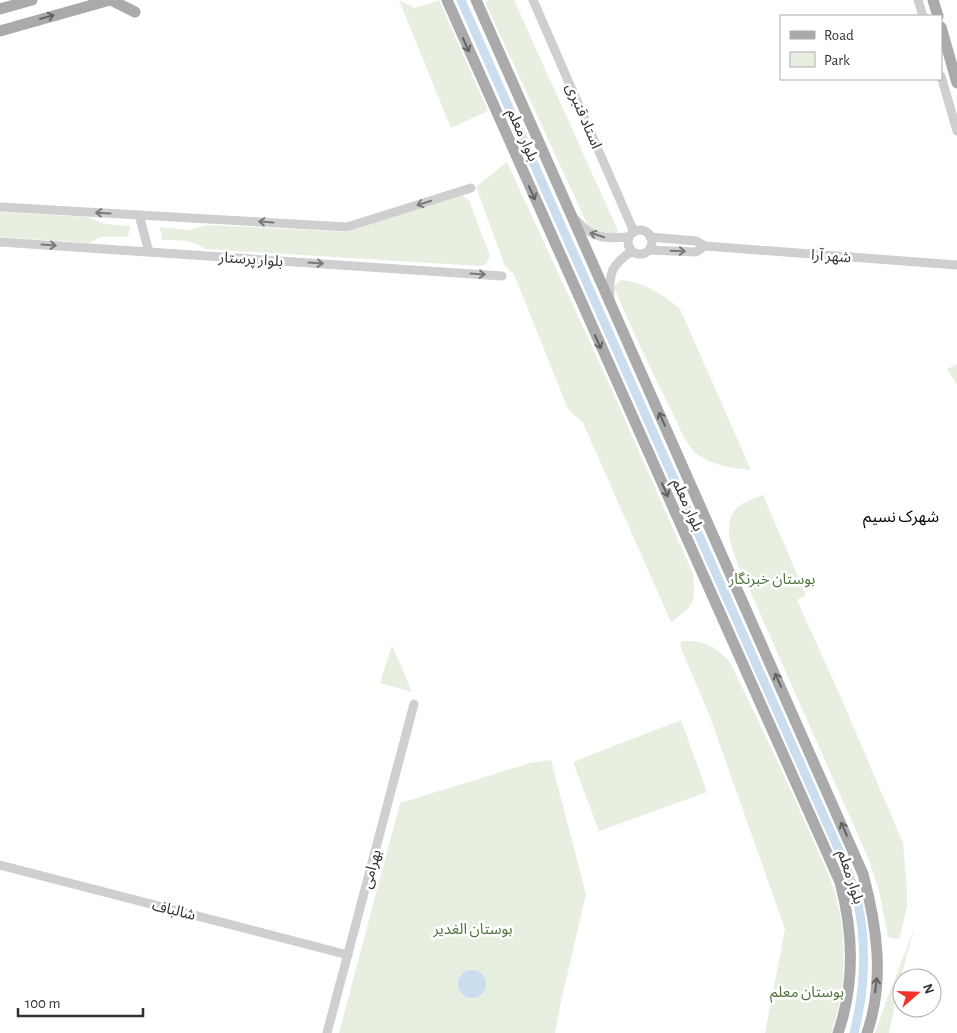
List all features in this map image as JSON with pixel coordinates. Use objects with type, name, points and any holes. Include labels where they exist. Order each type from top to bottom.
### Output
[{"type":"main road","points":[[0,9],[32,0]]},
{"type":"main road","points":[[0,31],[111,0],[135,12]]},
{"type":"main road","name":"بلوار معلم","points":[[446,0],[840,882],[848,911],[850,976],[844,1014],[838,1033]]},
{"type":"main road","points":[[933,0],[938,15]]},
{"type":"main road","name":"بلوار معلم","points":[[477,1],[863,874],[872,906],[877,944],[878,978],[872,1020],[867,1033]]},
{"type":"main road","points":[[942,30],[957,83]]},
{"type":"street","name":"استاد قنبری","points":[[533,0],[632,234]]},
{"type":"street","points":[[918,0],[923,15]]},
{"type":"street","points":[[942,79],[957,131]]},
{"type":"street","points":[[0,206],[347,227],[471,188]]},
{"type":"street","points":[[139,215],[149,252]]},
{"type":"street","name":"شهر آرا","points":[[572,215],[585,229],[601,237],[632,234],[641,231],[650,237],[696,241],[705,246],[957,266]]},
{"type":"street","points":[[610,302],[612,270],[620,259],[632,251],[628,244],[632,234]]},
{"type":"street","points":[[649,250],[651,244],[650,237]]},
{"type":"street","name":"بلوار پرستار","points":[[0,242],[502,276]]},
{"type":"street","name":"شهر آرا","points":[[632,251],[640,254],[649,250],[696,252],[705,246]]},
{"type":"street","name":"بهرامی","points":[[327,1033],[414,704]]},
{"type":"street","name":"شالباف","points":[[0,865],[348,955]]},
{"type":"green space","points":[[399,0],[415,8],[439,0],[488,111],[451,128]]},
{"type":"green space","points":[[488,0],[514,0],[619,233],[615,239],[588,226],[485,2]]},
{"type":"green space","points":[[507,162],[611,388],[693,574],[694,591],[692,603],[685,612],[671,622],[583,423],[568,409],[514,274],[505,266],[476,187]]},
{"type":"green space","points":[[462,195],[469,200],[490,256],[485,265],[205,249],[190,242],[162,240],[160,227],[189,230],[207,225],[347,232]]},
{"type":"green space","points":[[0,212],[87,217],[106,224],[130,226],[128,237],[100,237],[90,243],[0,237]]},
{"type":"green space","points":[[622,280],[638,283],[653,290],[680,309],[751,470],[723,466],[709,461],[697,454],[689,446],[614,288]]},
{"type":"green space","points":[[957,364],[957,385],[947,369]]},
{"type":"green space","name":"بوستان خبرنگار","points":[[763,495],[806,595],[797,600],[903,843],[907,908],[899,938],[888,937],[879,891],[869,860],[741,572],[733,550],[729,529],[730,519],[738,507]]},
{"type":"green space","name":"بوستان معلم","points":[[682,641],[709,645],[730,662],[830,879],[837,899],[842,924],[844,956],[842,988],[831,1033],[765,1033],[785,929],[709,714],[680,646]]},
{"type":"green space","points":[[392,645],[412,692],[380,683]]},
{"type":"green space","points":[[681,720],[707,792],[599,831],[573,762]]},
{"type":"green space","name":"بوستان الغدیر","points":[[551,760],[586,894],[555,1033],[339,1033],[400,803],[530,763]]},
{"type":"green space","points":[[914,929],[904,968],[899,968]]},
{"type":"green space","points":[[892,986],[892,1018],[889,1033],[875,1033]]},
{"type":"water","points":[[472,970],[482,974],[486,984],[482,994],[472,998],[462,994],[458,984],[462,974]]},
{"type":"waterway","points":[[461,0],[846,866],[858,903],[864,952],[861,1001],[854,1033]]},
{"type":"district","name":"شهرک نسیم","points":[[901,516]]}]
